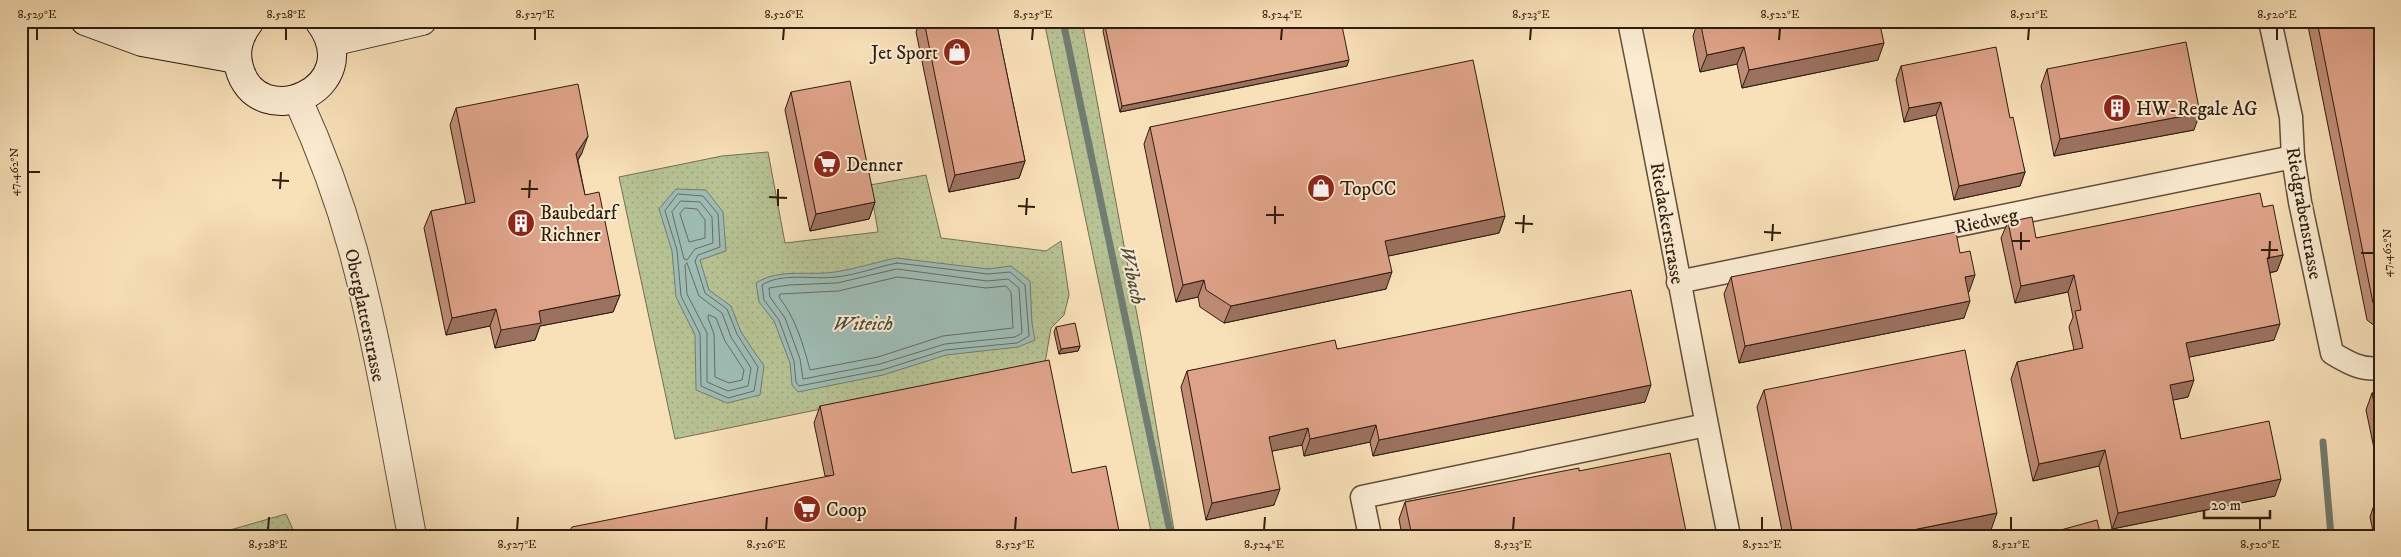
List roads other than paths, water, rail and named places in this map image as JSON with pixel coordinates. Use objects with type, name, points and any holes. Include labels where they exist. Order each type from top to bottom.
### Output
[{"type":"main road","points":[[84,21],[142,42],[236,59]]},
{"type":"main road","points":[[156,21],[204,30],[246,26]]},
{"type":"main road","points":[[246,26],[237,44],[236,59],[240,72],[247,84],[258,94],[270,100],[284,102],[298,100],[322,84],[329,71],[332,57],[325,32],[422,21]]},
{"type":"main road","name":"Oberglatterstrasse","points":[[298,100],[336,197],[353,250],[412,536]]},
{"type":"street","name":"Riedackerstrasse","points":[[1629,21],[1667,210],[1678,282],[1706,425],[1730,536]]},
{"type":"street","name":"Riedgrabenstrasse","points":[[2270,21],[2291,117],[2293,157],[2332,353],[2352,365],[2372,369],[2380,368]]},
{"type":"street","name":"Riedweg","points":[[1678,282],[2293,157]]},
{"type":"street","points":[[1370,536],[1362,497],[1706,425]]},
{"type":"water","points":[[676,189],[706,190],[723,212],[726,251],[700,260],[709,290],[731,306],[741,332],[764,366],[760,395],[727,403],[696,390],[695,335],[676,297],[672,251],[659,209]]},
{"type":"water","name":"Witeich","points":[[896,258],[988,269],[1011,266],[1030,281],[1032,323],[1035,340],[1018,347],[946,355],[883,375],[798,392],[792,385],[790,363],[774,321],[759,302],[756,283],[765,278],[784,274],[835,272]]},
{"type":"waterway","name":"Wibach","points":[[1063,21],[1171,536]]},
{"type":"waterway","points":[[2323,442],[2331,536]]},
{"type":"place","name":"Jet Sport","points":[[957,52]]},
{"type":"place","name":"HW-Regale AG","points":[[2117,108]]},
{"type":"place","name":"Denner","points":[[827,164]]},
{"type":"place","name":"TopCC","points":[[1321,188]]},
{"type":"place","name":"Baubedarf Richner","points":[[521,223]]},
{"type":"place","name":"Coop","points":[[807,509]]}]
